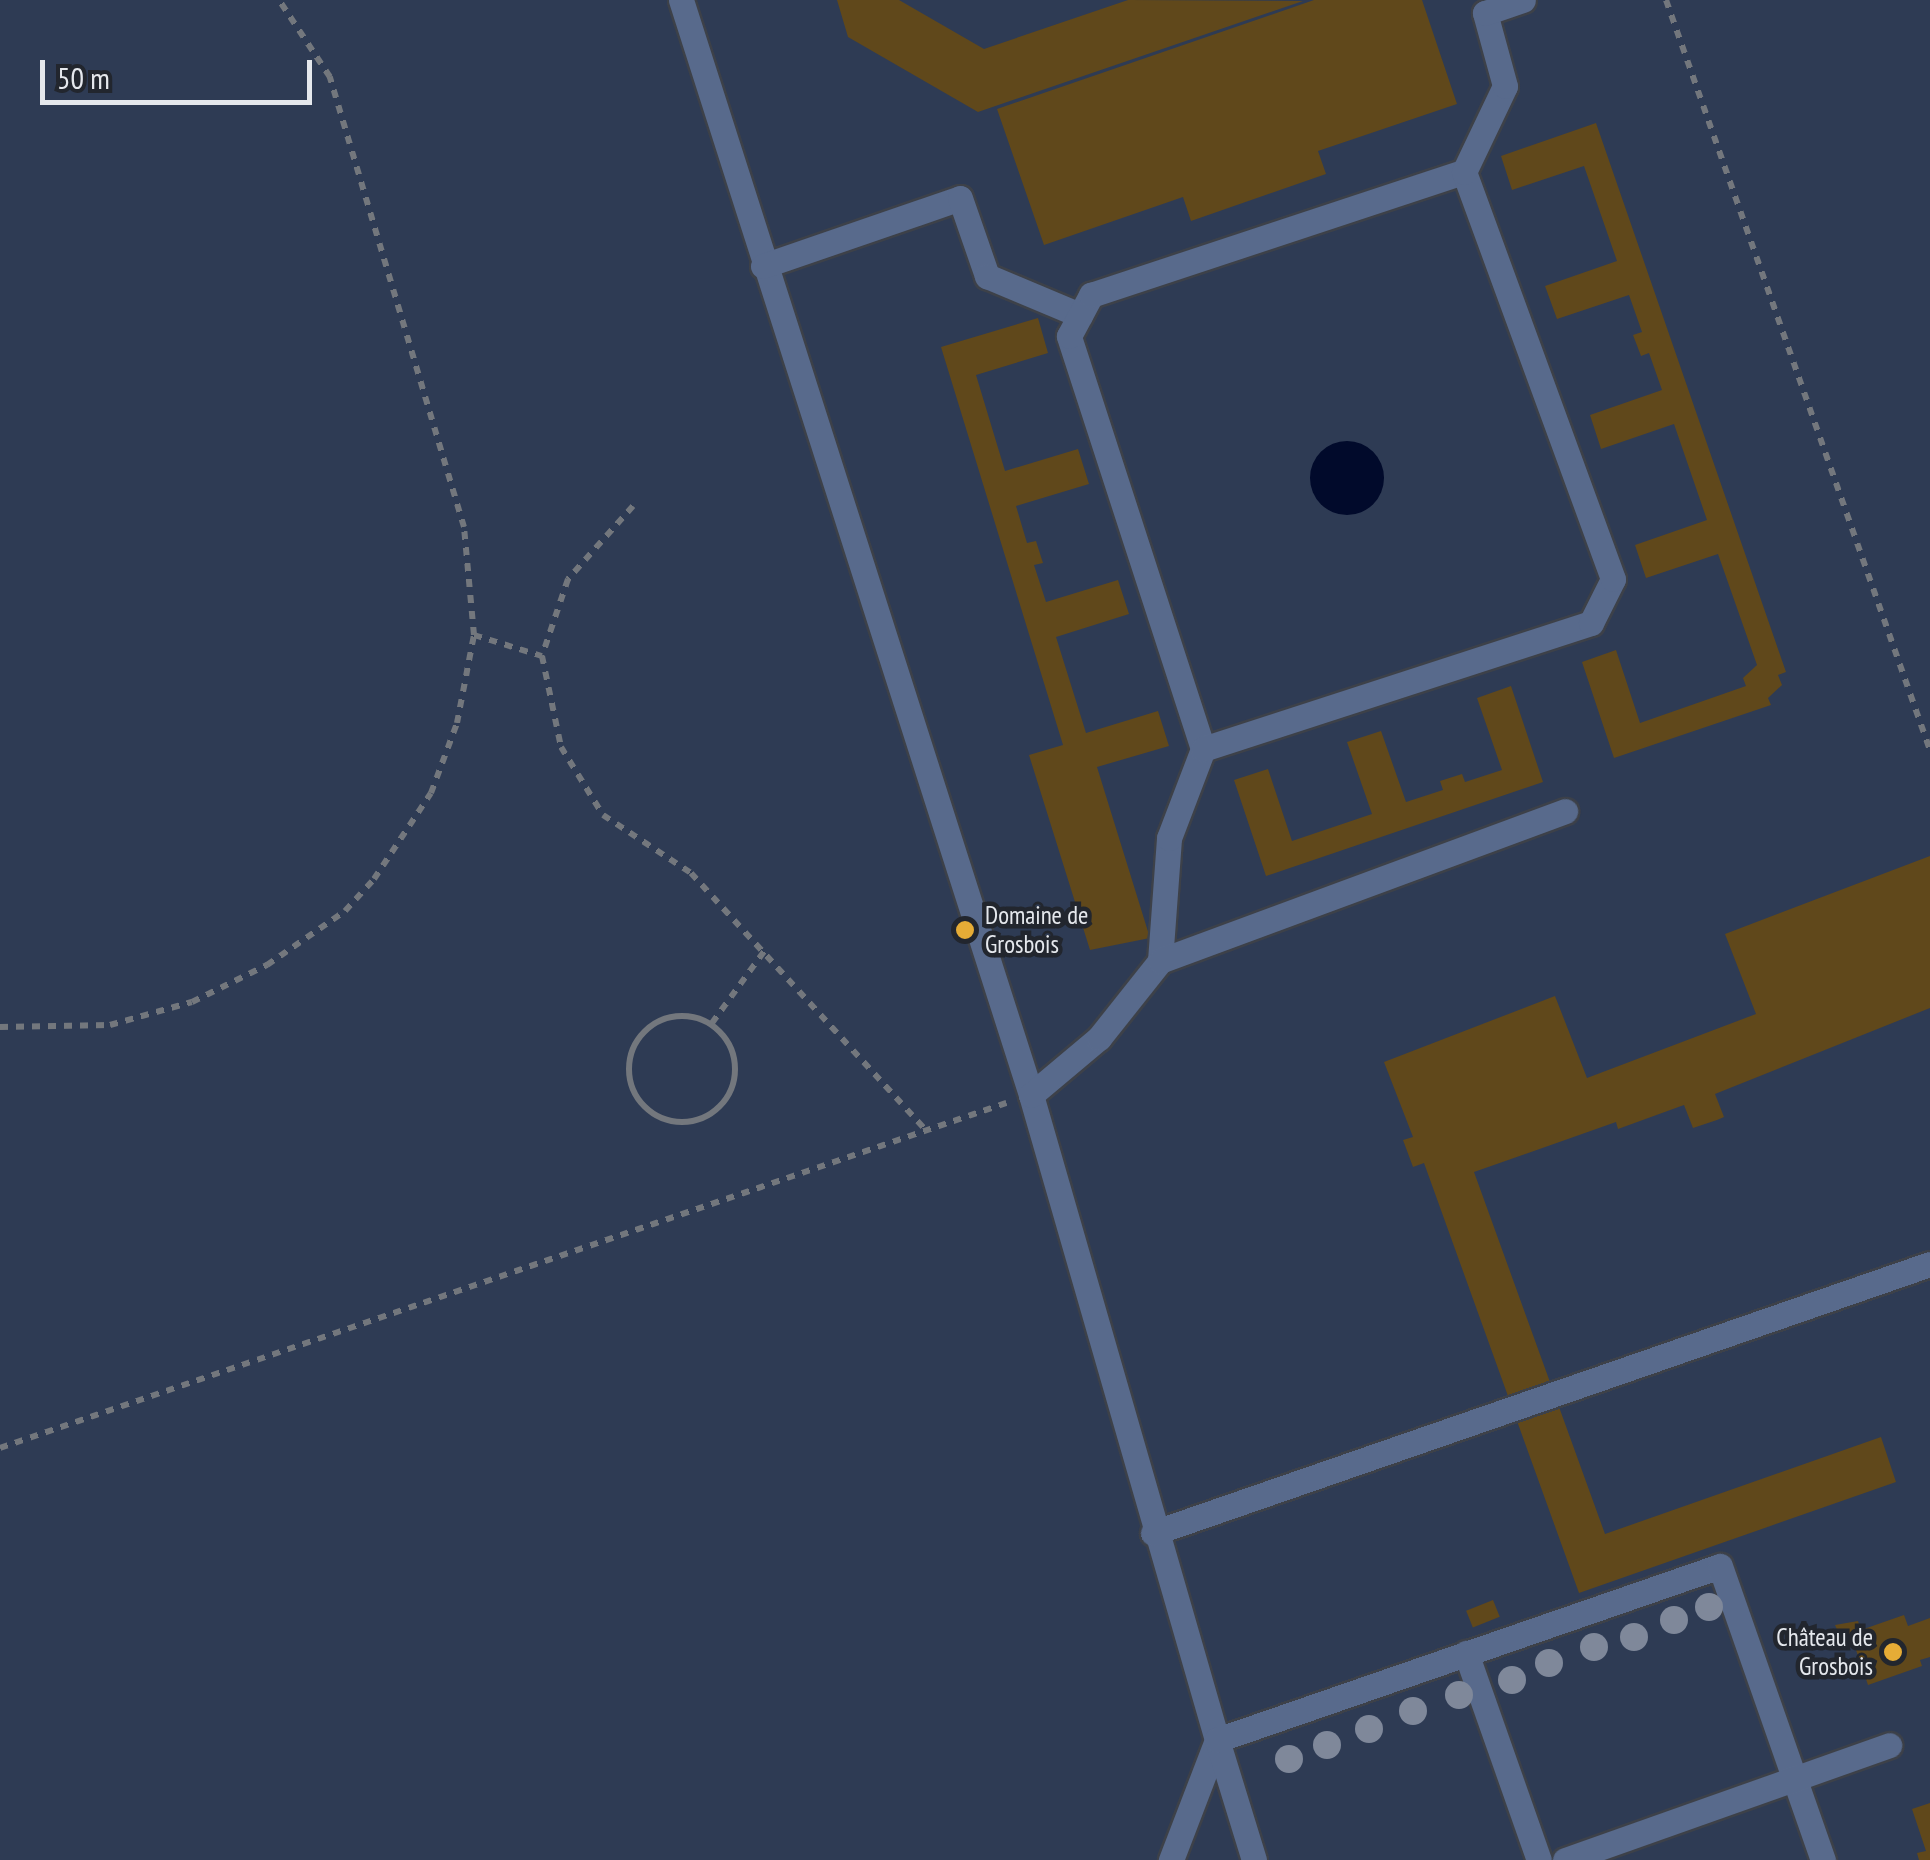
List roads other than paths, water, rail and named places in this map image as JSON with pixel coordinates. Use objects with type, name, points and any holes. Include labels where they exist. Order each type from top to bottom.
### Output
[{"type":"lane","points":[[681,0],[1031,1096],[1154,1533],[1254,1860]]},
{"type":"lane","points":[[1203,749],[1590,623],[1613,579],[1464,172],[1505,86],[1484,14],[1523,0]]},
{"type":"lane","points":[[1160,961],[1169,838],[1203,749],[1069,336],[1091,294],[1464,172]]},
{"type":"lane","points":[[763,266],[960,198],[987,276],[1080,315]]},
{"type":"lane","points":[[1031,1096],[1099,1038],[1160,961],[1565,812]]},
{"type":"lane","points":[[1154,1533],[1930,1264]]},
{"type":"lane","points":[[1171,1860],[1218,1740],[1720,1566],[1823,1860]]},
{"type":"lane","points":[[1466,1653],[1540,1860]]},
{"type":"lane","points":[[1566,1860],[1890,1745]]},
{"type":"place","name":"Domaine de Grosbois","points":[[965,930]]},
{"type":"place","name":"Château de Grosbois","points":[[1893,1652]]}]
